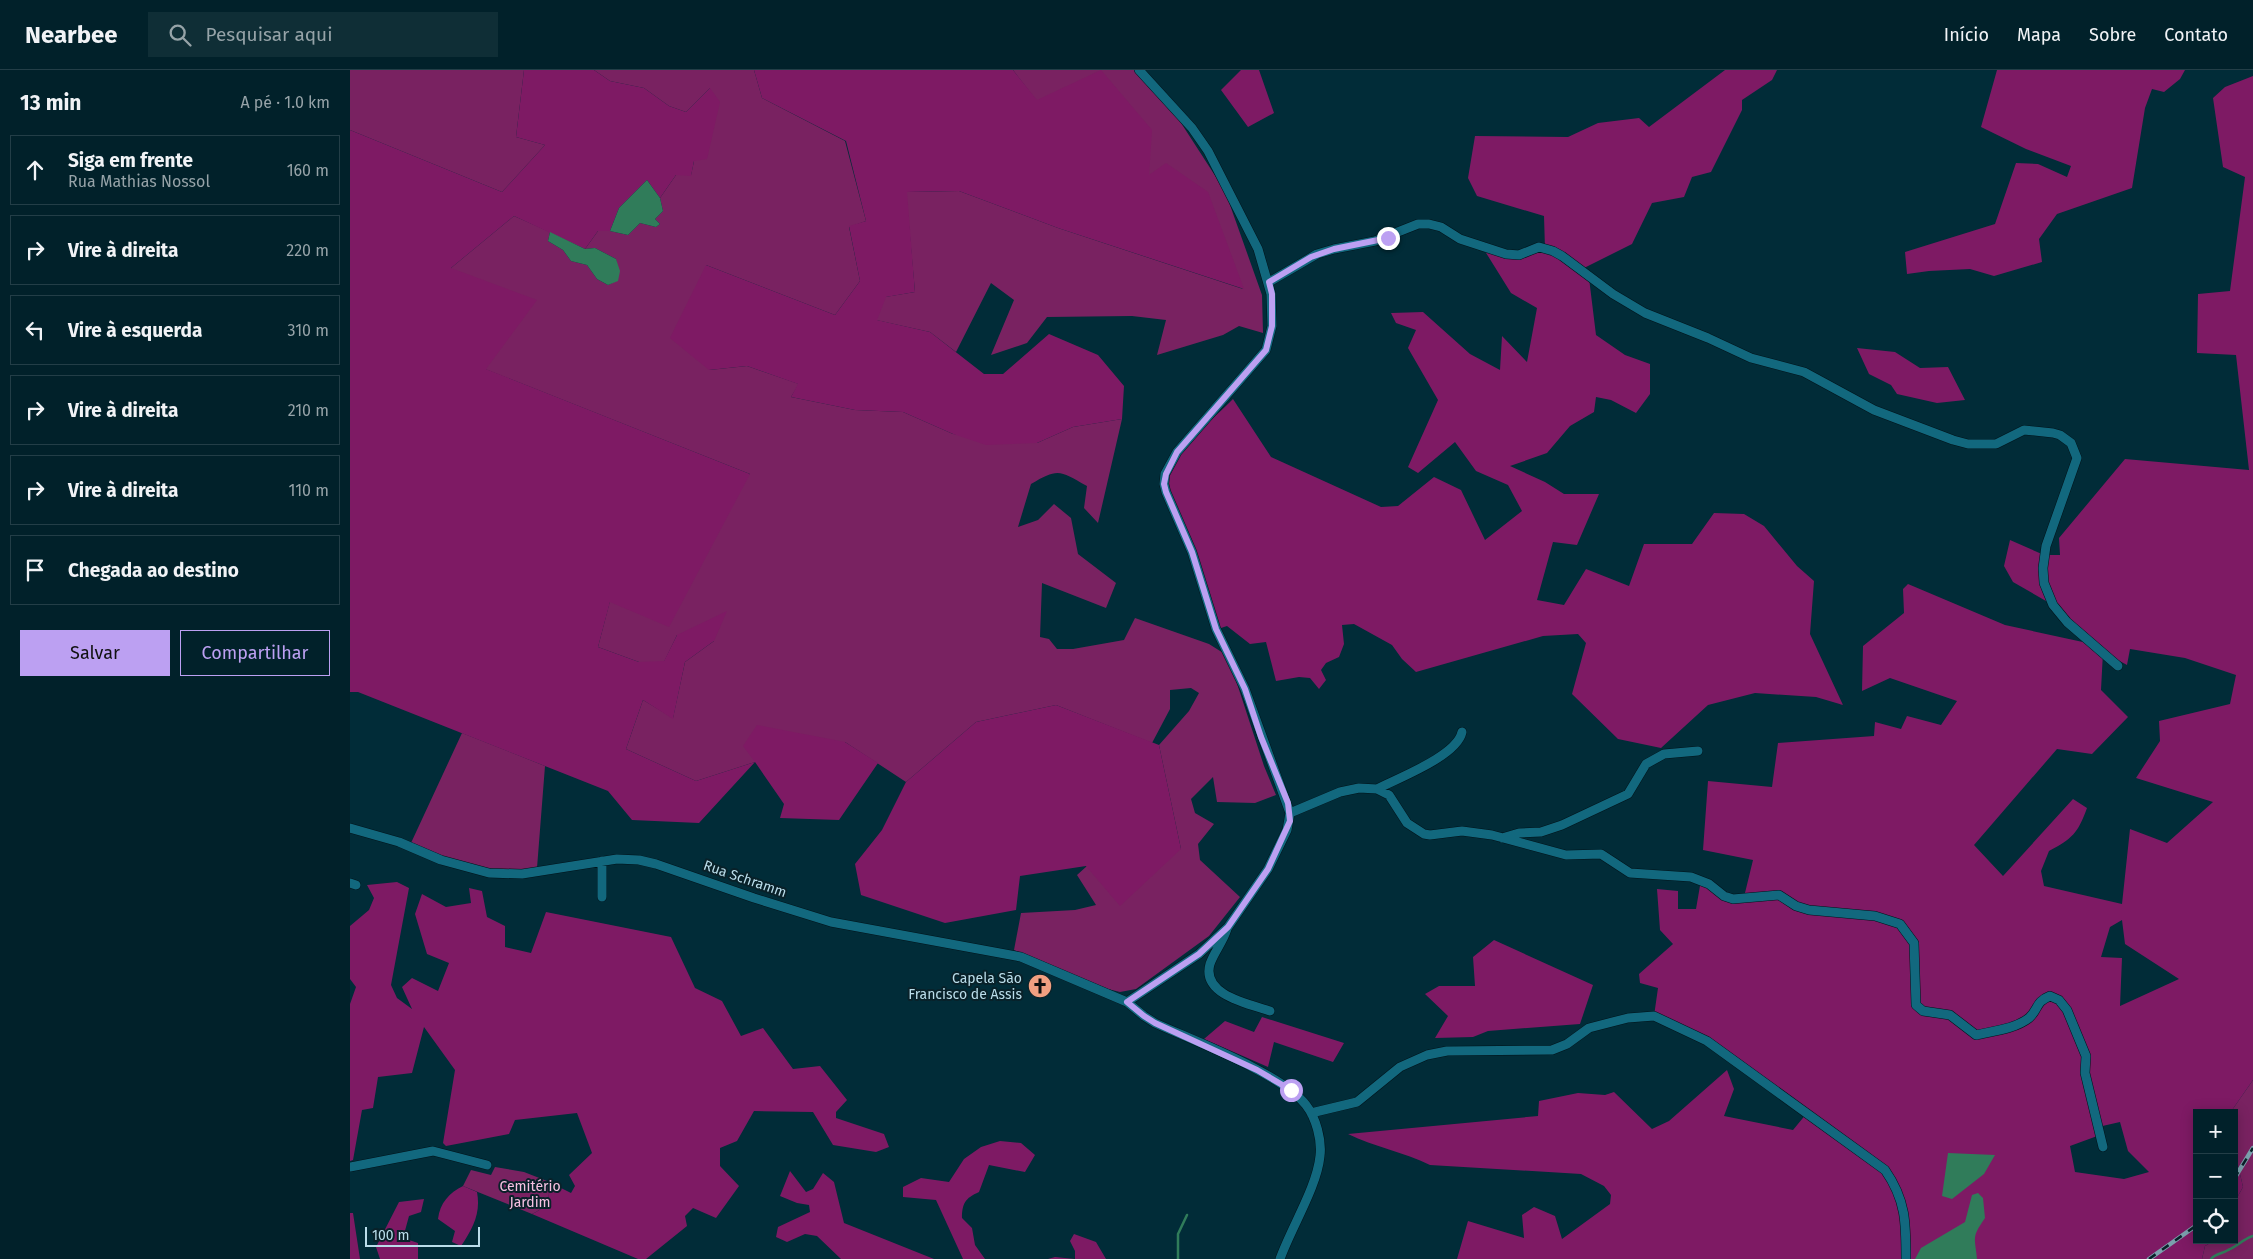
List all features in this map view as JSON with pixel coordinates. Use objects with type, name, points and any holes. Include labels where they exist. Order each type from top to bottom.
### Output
[{"type":"street","points":[[1139,70],[1170,101],[1208,151],[1258,249],[1272,294],[1272,326],[1266,350],[1177,452],[1168,468],[1164,484],[1192,552],[1216,629],[1245,689],[1290,813],[1287,830],[1268,869],[1228,927],[1209,967],[1214,986],[1223,994],[1270,1011]]},
{"type":"street","points":[[1269,282],[1323,252],[1375,241],[1418,224],[1429,224],[1441,227],[1469,243],[1506,254],[1519,255],[1539,248],[1553,251],[1613,294],[1645,313],[1708,338],[1751,358],[1804,372],[1874,410],[1952,440],[1968,444],[1996,444],[2024,430],[2060,435],[2072,443],[2077,458],[2046,546],[2043,568],[2044,583],[2053,605],[2067,622],[2118,666]]},
{"type":"street","points":[[1377,789],[1438,759],[1458,742],[1462,732]]},
{"type":"street","points":[[1502,838],[1519,833],[1541,832],[1562,825],[1628,794],[1646,764],[1664,754],[1698,751]]},
{"type":"street","points":[[1290,813],[1340,792],[1360,788],[1377,789],[1389,795],[1407,823],[1424,834],[1430,835],[1455,830],[1502,838],[1566,855],[1601,854],[1630,873],[1691,877],[1709,884],[1724,896],[1733,899],[1779,895],[1796,906],[1809,910],[1876,916],[1900,924],[1914,943],[1916,1005],[1923,1011],[1950,1016],[1976,1035],[2019,1025],[2030,1017],[2041,1000],[2050,996],[2059,1000],[2066,1010],[2086,1056],[2085,1073],[2103,1147]]},
{"type":"street","name":"Rua Schramm","points":[[350,828],[399,842],[441,860],[490,873],[522,874],[602,861],[639,860],[673,868],[754,898],[831,922],[1005,952],[1036,962],[1127,1002],[1155,1023],[1257,1070],[1282,1084],[1306,1104],[1311,1113]]},
{"type":"street","points":[[602,861],[602,897]]},
{"type":"street","points":[[1127,1002],[1199,954],[1228,927]]},
{"type":"street","points":[[1280,1259],[1321,1155],[1319,1137],[1311,1113],[1357,1102],[1400,1067],[1419,1057],[1446,1051],[1552,1050],[1567,1044],[1589,1028],[1628,1018],[1654,1016],[1707,1041],[1885,1170],[1902,1200],[1906,1221],[1906,1259]]},
{"type":"street","points":[[350,1167],[433,1151],[487,1165]]},
{"type":"green space","points":[[350,70],[524,70],[516,137],[545,145],[502,192],[350,130]]},
{"type":"green space","points":[[594,70],[754,70],[762,98],[845,141],[866,221],[849,227],[860,281],[835,315],[706,265],[709,370],[747,366],[799,384],[791,397],[855,410],[903,412],[953,434],[1037,443],[1073,427],[1122,419],[1098,523],[1084,508],[1087,486],[1065,474],[1059,473],[1048,475],[1031,484],[1018,527],[1038,520],[1054,504],[1071,518],[1078,554],[1116,583],[1106,608],[1042,583],[1040,637],[1049,639],[1057,649],[1073,649],[1124,640],[1135,618],[1209,644],[1228,656],[1264,766],[1276,795],[1255,803],[1217,802],[1213,777],[1191,799],[1195,813],[1214,824],[1198,844],[1200,860],[1240,897],[1209,936],[1136,989],[1120,992],[1108,989],[1014,950],[1021,913],[1075,910],[1096,905],[1077,875],[1087,866],[1181,849],[1159,745],[1189,711],[1199,693],[1191,688],[1170,690],[1170,709],[1152,743],[1056,705],[976,722],[906,782],[845,742],[755,762],[696,781],[626,749],[643,700],[673,718],[685,662],[714,641],[677,635],[664,662],[639,662],[598,647],[610,601],[750,474],[485,369],[451,268],[514,216],[550,232],[548,241],[563,250],[571,261],[587,265],[597,279],[608,285],[618,280],[616,259],[595,248],[585,249],[598,231],[610,231],[628,235],[640,223],[656,227],[660,224],[655,219],[663,211],[660,198],[676,175],[691,175],[710,88],[686,112],[669,106],[644,88],[610,81]]},
{"type":"green space","points":[[1013,70],[1134,70],[1172,109],[1225,191],[1262,295],[1263,333],[1239,326],[1223,335],[1157,355],[1166,320],[1132,316],[1047,317],[1027,343],[991,355],[1014,300],[991,283],[956,352],[930,332],[876,320],[885,297],[915,292],[906,192],[959,191],[1058,228],[1243,289],[1149,175],[1036,100]]},
{"type":"green space","points":[[462,733],[545,766],[537,868],[504,870],[472,865],[441,856],[411,843]]},
{"type":"green space","points":[[2253,1080],[2253,1259],[2202,1259],[2205,1246],[2208,1244],[2238,1244],[2238,1196],[2243,1187],[2238,1165],[2238,1109],[2233,1109]]},
{"type":"green space","name":"Cemitério Jardim","points":[[495,1167],[524,1172],[547,1181],[549,1197],[545,1205],[532,1214],[463,1186],[471,1170],[491,1175]]},
{"type":"shaded area","points":[[524,70],[594,70],[610,81],[644,88],[669,106],[686,112],[710,88],[720,102],[707,159],[694,161],[691,176],[676,175],[660,198],[647,180],[619,208],[610,231],[598,231],[585,249],[514,216],[451,268],[537,300],[486,369],[750,474],[669,627],[610,602],[598,647],[639,662],[664,661],[677,635],[727,611],[714,641],[685,662],[673,719],[643,700],[626,749],[696,781],[755,762],[699,823],[632,820],[608,791],[358,692],[350,692],[350,130],[502,192],[545,145],[516,137]]},
{"type":"shaded area","points":[[754,70],[1013,70],[1037,100],[1101,70],[1152,130],[1149,175],[1166,163],[1208,192],[1244,289],[1058,228],[959,191],[907,192],[915,292],[886,297],[877,320],[930,332],[984,374],[1003,374],[1049,334],[1098,355],[1124,386],[1122,419],[1073,427],[1037,443],[986,445],[953,434],[903,412],[855,410],[791,397],[798,384],[747,366],[709,370],[670,338],[706,265],[835,315],[860,281],[849,226],[866,221],[846,141],[762,98]]},
{"type":"shaded area","points":[[1241,70],[1259,70],[1274,113],[1248,127],[1221,90]]},
{"type":"shaded area","points":[[1725,70],[1777,70],[1772,80],[1742,100],[1742,110],[1711,172],[1692,177],[1684,197],[1652,203],[1632,244],[1580,270],[1589,278],[1596,335],[1625,355],[1650,364],[1650,394],[1636,413],[1611,400],[1596,397],[1594,412],[1570,426],[1547,453],[1510,466],[1545,482],[1564,494],[1599,494],[1577,545],[1553,542],[1537,600],[1564,605],[1586,569],[1629,586],[1644,544],[1692,544],[1714,513],[1744,514],[1764,526],[1797,566],[1814,581],[1810,634],[1843,705],[1816,697],[1755,693],[1708,705],[1661,748],[1618,739],[1572,694],[1586,643],[1578,634],[1543,636],[1416,672],[1402,659],[1392,645],[1354,624],[1342,625],[1344,644],[1339,657],[1326,663],[1321,670],[1326,680],[1319,689],[1310,678],[1299,677],[1276,681],[1266,642],[1250,644],[1227,626],[1218,629],[1193,546],[1168,492],[1168,474],[1179,455],[1196,435],[1233,399],[1271,457],[1381,507],[1398,506],[1434,477],[1461,490],[1485,540],[1522,511],[1508,485],[1476,471],[1455,442],[1418,473],[1408,467],[1438,400],[1408,348],[1416,330],[1396,323],[1391,313],[1423,312],[1470,354],[1500,370],[1502,336],[1527,362],[1537,308],[1511,293],[1483,248],[1506,254],[1545,249],[1544,216],[1477,196],[1468,178],[1475,136],[1568,137],[1598,123],[1639,118],[1649,127]]},
{"type":"shaded area","points":[[1997,70],[2185,70],[2180,79],[2164,92],[2152,89],[2145,108],[2132,188],[2057,214],[2039,239],[2042,262],[1994,276],[1970,269],[1907,274],[1905,252],[1995,224],[2016,163],[2038,164],[2067,177],[2071,166],[2026,149],[1981,127]]},
{"type":"shaded area","points":[[2253,76],[2253,1080],[2233,1109],[2193,1109],[2193,1244],[2208,1244],[2205,1246],[2202,1259],[1457,1259],[1468,1221],[1524,1238],[1522,1215],[1534,1207],[1555,1216],[1562,1239],[1610,1204],[1611,1195],[1604,1186],[1581,1174],[1430,1165],[1348,1134],[1538,1116],[1539,1101],[1578,1093],[1605,1095],[1614,1092],[1652,1129],[1669,1121],[1727,1070],[1734,1089],[1724,1116],[1793,1130],[1807,1113],[1707,1041],[1654,1016],[1658,988],[1640,983],[1639,974],[1673,944],[1660,930],[1657,889],[1678,891],[1678,909],[1696,909],[1701,880],[1724,896],[1744,897],[1753,860],[1703,850],[1708,781],[1772,787],[1778,743],[1874,736],[1875,722],[1901,729],[1907,716],[1941,725],[1957,701],[1890,678],[1862,691],[1863,646],[1904,613],[1903,589],[1908,584],[2005,625],[2092,644],[2053,605],[2013,582],[2004,566],[2010,540],[2044,555],[2060,555],[2059,538],[2125,459],[2249,470],[2236,355],[2197,353],[2198,294],[2230,291],[2245,177],[2223,167],[2213,98],[2225,87]],"holes":[[[2130,649],[2185,658],[2236,675],[2230,704],[2159,721],[2160,741],[2136,778],[2213,802],[2167,843],[2130,829],[2122,904],[2044,886],[2041,871],[2049,851],[2069,839],[2080,824],[2087,808],[2073,799],[2003,876],[1974,845],[2057,749],[2092,754],[2128,717],[2101,690],[2103,652],[2127,665]],[[2122,920],[2125,944],[2179,979],[2120,1006],[2122,958],[2101,957],[2110,927]],[[2120,1122],[2128,1151],[2149,1172],[2124,1179],[2075,1172],[2070,1146],[2100,1135],[2098,1127]]]},
{"type":"shaded area","points":[[647,180],[660,198],[663,211],[655,219],[660,224],[656,227],[640,223],[628,235],[610,231],[619,208]]},
{"type":"shaded area","points":[[550,232],[585,249],[595,248],[616,259],[620,271],[618,281],[608,285],[597,279],[587,265],[571,261],[563,250],[548,241]]},
{"type":"shaded area","points":[[1857,348],[1895,352],[1920,368],[1948,367],[1965,400],[1937,403],[1897,394],[1891,385],[1869,374]]},
{"type":"shaded area","points":[[1056,705],[1159,745],[1181,849],[1120,906],[1086,866],[1020,876],[1016,910],[945,923],[861,895],[855,864],[882,830],[906,782],[976,722]]},
{"type":"shaded area","points":[[757,725],[845,742],[878,763],[839,820],[780,818],[784,804],[743,746]]},
{"type":"shaded area","points":[[397,882],[409,888],[391,985],[397,998],[412,1009],[402,987],[412,978],[438,991],[449,963],[427,954],[415,914],[422,894],[446,907],[471,903],[469,888],[482,891],[487,917],[505,926],[505,947],[531,953],[546,912],[671,937],[695,988],[722,1001],[741,1036],[763,1028],[793,1069],[820,1066],[847,1100],[836,1112],[836,1118],[884,1134],[889,1147],[876,1152],[833,1145],[813,1112],[754,1111],[737,1141],[720,1148],[720,1166],[739,1186],[716,1218],[693,1208],[685,1216],[687,1226],[646,1259],[638,1259],[532,1214],[545,1205],[549,1197],[547,1181],[571,1193],[575,1186],[569,1175],[592,1153],[577,1113],[515,1120],[509,1134],[446,1146],[443,1143],[455,1070],[424,1027],[412,1073],[378,1077],[373,1108],[362,1110],[353,1160],[350,1161],[350,1004],[356,987],[350,979],[350,926],[369,910],[374,898],[367,885]]},
{"type":"shaded area","points":[[1494,940],[1593,985],[1580,1024],[1488,1031],[1473,1037],[1435,1038],[1448,1016],[1425,994],[1439,986],[1475,986],[1473,957]]},
{"type":"shaded area","points":[[1262,1017],[1344,1043],[1333,1062],[1274,1042],[1268,1067],[1204,1039],[1225,1021],[1254,1032]]},
{"type":"shaded area","points":[[1000,1141],[1021,1143],[1035,1155],[1025,1172],[989,1165],[979,1192],[967,1199],[962,1213],[962,1218],[972,1228],[975,1245],[985,1259],[963,1259],[936,1200],[903,1197],[903,1187],[921,1178],[949,1182],[964,1159],[981,1147]]},
{"type":"shaded area","points":[[1948,1153],[1995,1155],[1984,1174],[1952,1199],[1942,1196]]},
{"type":"shaded area","points":[[2238,1165],[2243,1187],[2238,1196]]},
{"type":"shaded area","points":[[790,1171],[806,1192],[813,1189],[823,1173],[834,1182],[844,1223],[934,1259],[841,1259],[817,1236],[805,1234],[787,1242],[776,1237],[778,1227],[810,1212],[809,1205],[797,1203],[780,1196]]},
{"type":"shaded area","points":[[463,1186],[477,1192],[478,1207],[472,1227],[461,1246],[452,1242],[455,1231],[438,1219],[446,1199]]},
{"type":"shaded area","points":[[1978,1193],[1983,1198],[1985,1218],[1975,1238],[1977,1259],[1915,1259],[1921,1248],[1965,1222],[1972,1195]]},
{"type":"shaded area","points":[[424,1199],[421,1212],[409,1216],[403,1238],[418,1243],[418,1259],[380,1259],[376,1247],[399,1202]]},
{"type":"shaded area","points":[[350,1213],[353,1213],[360,1259],[350,1259]]},
{"type":"shaded area","points":[[1074,1234],[1096,1242],[1106,1259],[1075,1259],[1075,1251],[1070,1241]]},
{"type":"shaded area","points":[[1055,1257],[1075,1259],[1048,1259]]},
{"type":"waterway","points":[[1178,1259],[1178,1234],[1187,1215]]},
{"type":"waterway","points":[[2211,1259],[2253,1236]]},
{"type":"railway","points":[[2238,1172],[2253,1148]]},
{"type":"railway","points":[[2149,1259],[2193,1228]]},
{"type":"place","name":"Capela São Francisco de Assis","points":[[1040,986]]},
{"type":"route","points":[[1291,1090],[1257,1070],[1155,1023],[1127,1002],[1199,954],[1228,927],[1248,901],[1268,869],[1290,821],[1288,803],[1268,756],[1245,689],[1216,629],[1192,552],[1164,484],[1168,468],[1177,452],[1262,357],[1266,350],[1272,326],[1272,294],[1269,282],[1311,257],[1334,249],[1388,238]]}]
